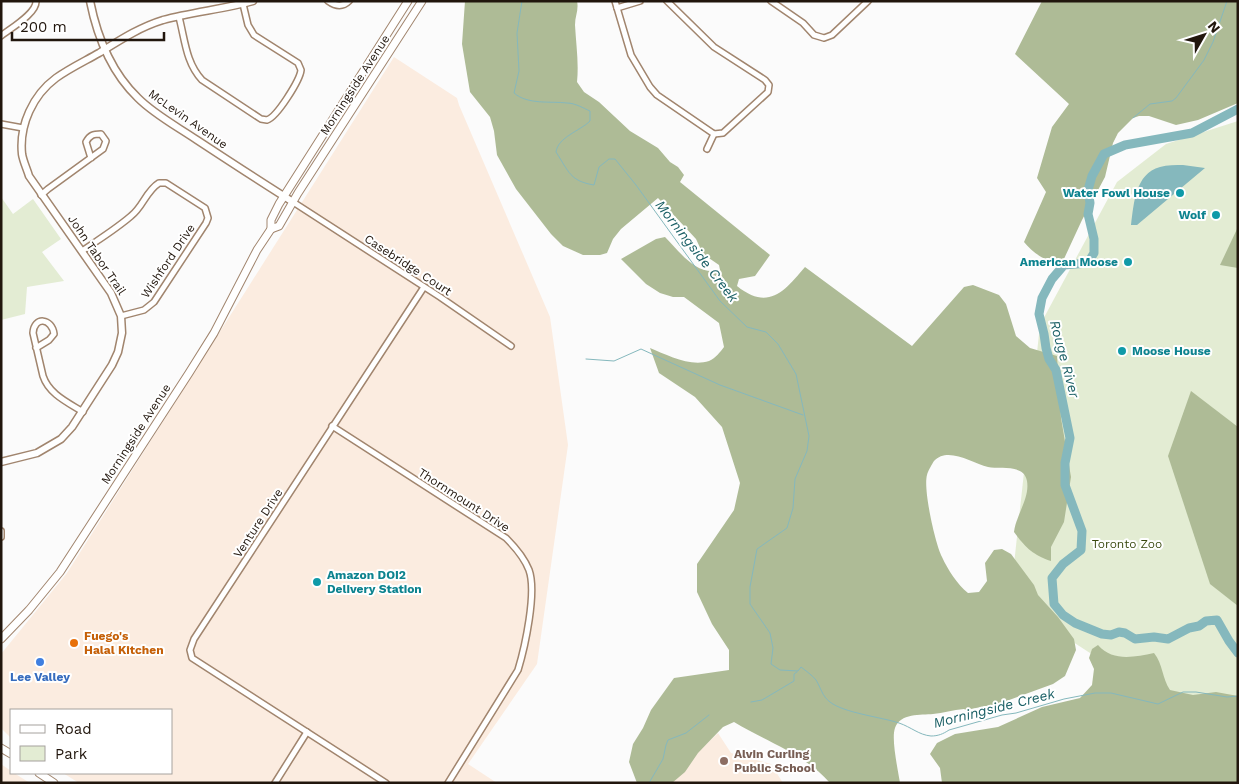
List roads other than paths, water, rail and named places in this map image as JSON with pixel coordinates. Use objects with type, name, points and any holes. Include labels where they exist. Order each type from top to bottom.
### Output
[{"type":"main road","name":"Morningside Avenue","points":[[1,639],[29,610],[63,568],[214,333],[257,250],[271,229],[271,220],[284,196],[408,1]]},
{"type":"main road","name":"Morningside Avenue","points":[[271,229],[279,226],[422,1]]},
{"type":"main road","points":[[40,774],[54,783]]},
{"type":"street","points":[[1,36],[33,12],[37,4],[36,1]]},
{"type":"street","name":"McLevin Avenue","points":[[90,1],[96,29],[105,49],[128,87],[139,99],[183,131],[293,202]]},
{"type":"street","name":"John Tabor Trail","points":[[1,462],[47,449],[61,439],[72,427],[112,365],[118,352],[122,332],[122,316],[111,293],[29,176],[22,156],[23,128],[34,102],[48,85],[65,72],[148,26],[179,17],[253,1]]},
{"type":"street","points":[[328,1],[338,6],[343,6],[349,1]]},
{"type":"street","points":[[615,1],[630,55],[650,87],[657,95],[714,134],[723,133],[768,92],[769,85],[765,80],[714,47],[667,1]]},
{"type":"street","points":[[617,8],[640,1]]},
{"type":"street","points":[[770,1],[803,23],[814,35],[822,38],[832,35],[868,1]]},
{"type":"street","points":[[179,17],[189,60],[196,74],[202,80],[260,118],[267,120],[275,115],[298,79],[301,70],[298,63],[254,35],[248,25],[243,4]]},
{"type":"street","points":[[1,124],[23,128]]},
{"type":"street","points":[[41,195],[91,158],[106,146],[106,141],[101,134],[89,136],[86,142],[91,158]]},
{"type":"street","points":[[707,149],[714,134]]},
{"type":"street","name":"Wishford Drive","points":[[82,251],[131,217],[152,188],[158,183],[166,183],[205,208],[208,218],[206,223],[154,302],[144,310],[122,316]]},
{"type":"street","name":"Casebridge Court","points":[[293,202],[511,346]]},
{"type":"street","name":"Venture Drive","points":[[307,732],[192,658],[190,650],[194,639],[424,287]]},
{"type":"street","points":[[36,348],[54,334],[51,325],[46,322],[40,321],[34,327],[33,334],[36,348],[43,376],[49,389],[82,412]]},
{"type":"street","name":"Thornmount Drive","points":[[332,426],[506,538],[518,550],[529,572],[532,592],[523,654],[518,670],[448,783]]},
{"type":"street","points":[[1,531],[1,537]]},
{"type":"street","points":[[275,783],[307,732],[386,783]]},
{"type":"water","points":[[1183,165],[1205,168],[1137,225],[1131,225],[1137,190],[1145,176],[1160,167]]},
{"type":"waterway","name":"Morningside Creek","points":[[522,1],[517,33],[519,71],[514,93],[532,101],[570,103],[590,111],[590,121],[565,138],[556,152],[567,170],[580,181],[594,185],[599,167],[609,159],[615,159],[720,301],[747,327],[766,332],[778,344],[796,374],[809,436],[807,451],[795,479],[793,508],[787,528],[757,549],[750,587],[750,604],[770,633],[773,648],[771,664],[780,670],[798,671],[801,667],[816,680],[827,700],[836,706],[899,723],[931,736],[1002,715],[1095,693],[1111,693],[1158,704],[1183,692],[1227,697],[1238,696]]},
{"type":"waterway","points":[[1133,118],[1150,104],[1172,101],[1176,98],[1204,60],[1213,42],[1227,1]]},
{"type":"waterway","name":"Rouge River","points":[[1238,109],[1192,133],[1125,145],[1104,154],[1092,176],[1088,190],[1090,203],[1088,214],[1094,239],[1094,253],[1088,263],[1064,265],[1052,279],[1042,298],[1039,314],[1049,359],[1056,370],[1070,438],[1065,463],[1065,485],[1082,531],[1081,550],[1063,564],[1052,578],[1054,604],[1063,615],[1075,623],[1102,634],[1111,635],[1119,632],[1135,639],[1154,637],[1168,639],[1189,628],[1199,626],[1206,621],[1217,620],[1238,653]]},
{"type":"waterway","points":[[586,359],[614,361],[641,349],[720,385],[803,415]]},
{"type":"waterway","points":[[751,702],[762,700],[794,681],[794,674],[797,672]]},
{"type":"waterway","points":[[649,783],[663,759],[668,740],[686,733],[709,715]]},
{"type":"place","name":"Water Fowl House","points":[[1180,193]]},
{"type":"place","name":"Wolf","points":[[1216,215]]},
{"type":"place","name":"American Moose","points":[[1128,262]]},
{"type":"place","name":"Moose House","points":[[1122,351]]},
{"type":"place","name":"Amazon DOI2 Delivery Station","points":[[317,582]]},
{"type":"place","name":"Fuego's Halal Kitchen","points":[[74,643]]},
{"type":"place","name":"Lee Valley","points":[[40,662]]},
{"type":"place","name":"Alvin Curling Public School","points":[[724,761]]},
{"type":"park label","name":"Toronto Zoo","points":[[1127,544]]}]
